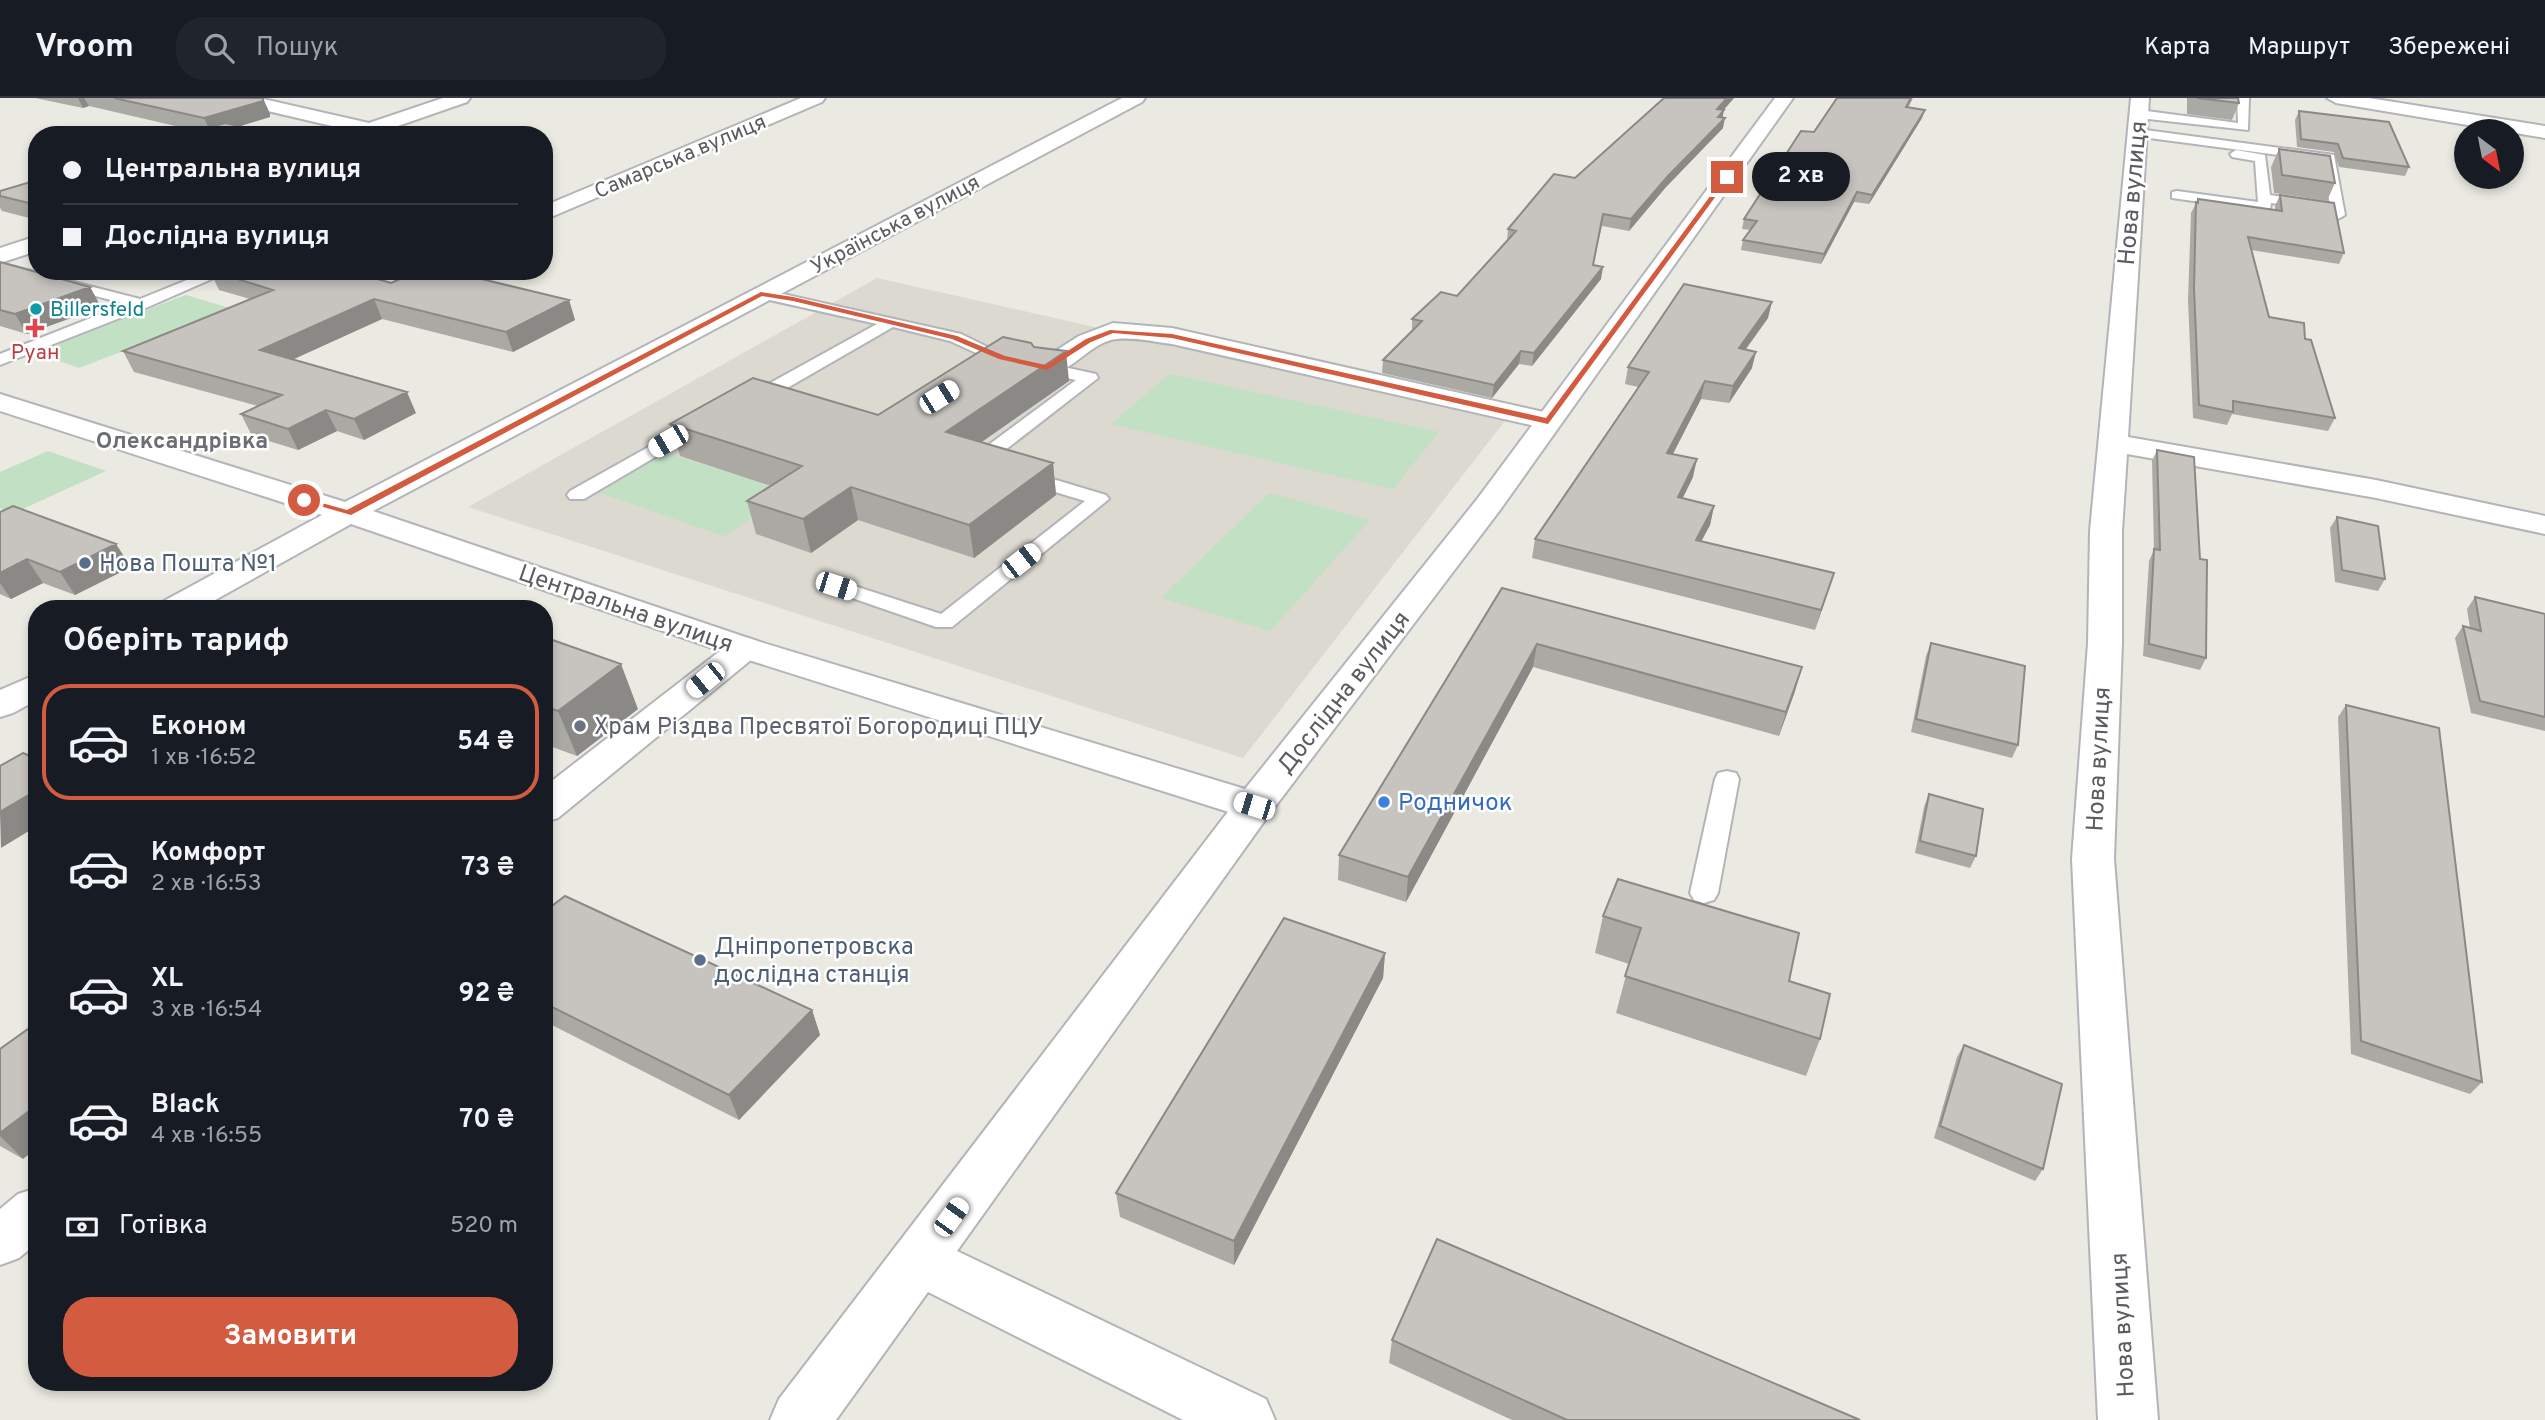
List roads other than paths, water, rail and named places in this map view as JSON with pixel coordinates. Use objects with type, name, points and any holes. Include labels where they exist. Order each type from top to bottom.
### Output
[{"type":"street","points":[[235,98],[340,126]]},
{"type":"street","points":[[379,126],[461,98]]},
{"type":"street","name":"Самарська вулиця","points":[[553,210],[817,98]]},
{"type":"street","name":"Українська вулиця","points":[[190,600],[348,513],[1136,98]]},
{"type":"street","name":"Дослідна вулиця","points":[[800,1420],[1254,806],[1489,504],[1784,98]]},
{"type":"street","points":[[2336,98],[2545,132]]},
{"type":"street","name":"Нова вулиця","points":[[2128,1420],[2093,859],[2105,643],[2106,531],[2139,122]]},
{"type":"street","points":[[0,256],[28,246]]},
{"type":"street","points":[[1047,368],[1088,341],[1113,331],[1172,336],[1548,421]]},
{"type":"street","name":"Центральна вулиця","points":[[0,402],[178,461],[348,513],[745,648],[1254,806]]},
{"type":"street","points":[[2114,443],[2376,489],[2545,524]]},
{"type":"street","points":[[553,801],[745,648]]},
{"type":"street","points":[[0,705],[28,690]]},
{"type":"street","points":[[0,1241],[28,1219]]},
{"type":"street","points":[[919,1260],[1245,1420]]},
{"type":"lane","points":[[2139,122],[2244,127],[2243,98]]},
{"type":"lane","points":[[2139,122],[2261,158],[2331,167]]},
{"type":"lane","points":[[2139,122],[2330,158],[2338,212],[2264,198]]},
{"type":"lane","points":[[2176,195],[2265,207],[2261,158]]},
{"type":"lane","points":[[0,267],[28,274]]},
{"type":"lane","points":[[50,280],[143,304]]},
{"type":"lane","points":[[0,360],[201,280]]},
{"type":"lane","points":[[761,294],[955,337],[1002,358],[1090,378],[978,462],[1099,499],[944,622],[836,586]]},
{"type":"lane","points":[[747,400],[891,322]]},
{"type":"lane","points":[[979,372],[1002,358]]},
{"type":"lane","points":[[769,390],[794,397]]},
{"type":"lane","points":[[577,495],[714,414]]},
{"type":"lane","points":[[1704,893],[1727,779]]},
{"type":"place","name":"Billersfeld","points":[[36,309]]},
{"type":"place","name":"Руан","points":[[35,328]]},
{"type":"place","name":"Нова Пошта №1","points":[[85,563]]},
{"type":"place","name":"Храм Різдва Пресвятої Богородиці ПЦУ","points":[[580,726]]},
{"type":"place","name":"Родничок","points":[[1384,802]]},
{"type":"place","name":"Дніпропетровска дослідна станція","points":[[700,960]]},
{"type":"district","name":"Олександрівка","points":[[182,440]]}]
